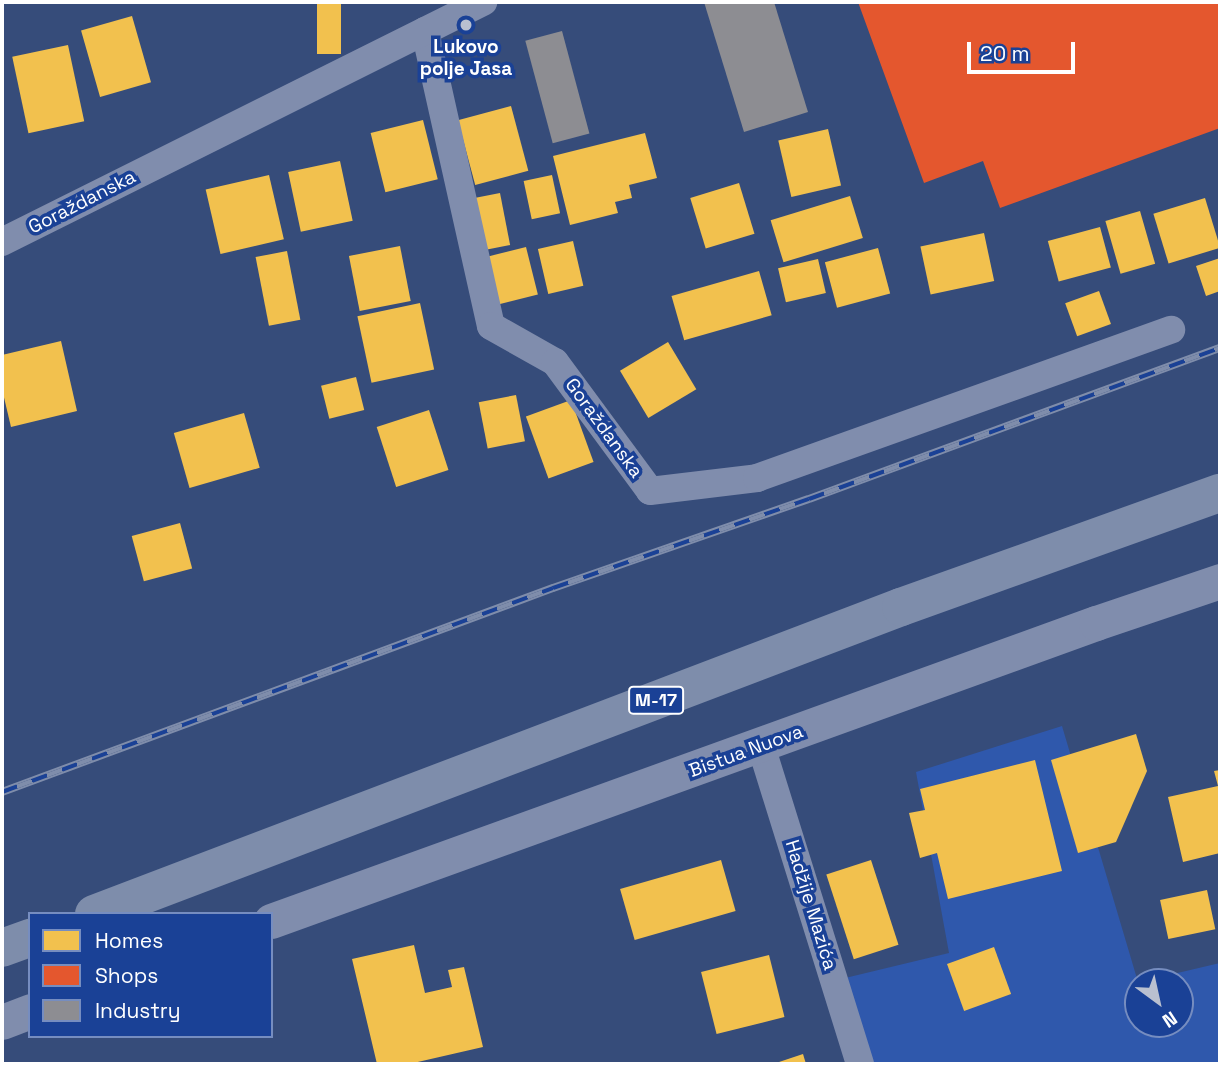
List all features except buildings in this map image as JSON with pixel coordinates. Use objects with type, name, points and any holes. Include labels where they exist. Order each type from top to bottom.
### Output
[{"type":"highway","name":"M-17","points":[[99,912],[888,612],[1220,493]]},
{"type":"highway","points":[[2,948],[28,939]]},
{"type":"street","name":"Goraždanska","points":[[2,242],[483,2]]},
{"type":"street","name":"Goraždanska","points":[[425,31],[492,326],[555,362],[650,491],[757,478],[1171,330]]},
{"type":"street","name":"Bistua Nuova","points":[[273,920],[1096,623],[1220,581]]},
{"type":"street","name":"Hadžije Mazića","points":[[761,746],[860,1064]]},
{"type":"street","points":[[2,1022],[28,1012]]},
{"type":"shaded area","points":[[1062,726],[1134,968],[1124,968],[1124,1038],[1194,1038],[1194,969],[1220,963],[1220,1064],[870,1064],[841,979],[949,953],[916,772]]},
{"type":"railway","points":[[2,792],[553,588],[809,499],[1220,348]]},
{"type":"place","name":"Lukovo polje Jasa","points":[[466,25]]}]
